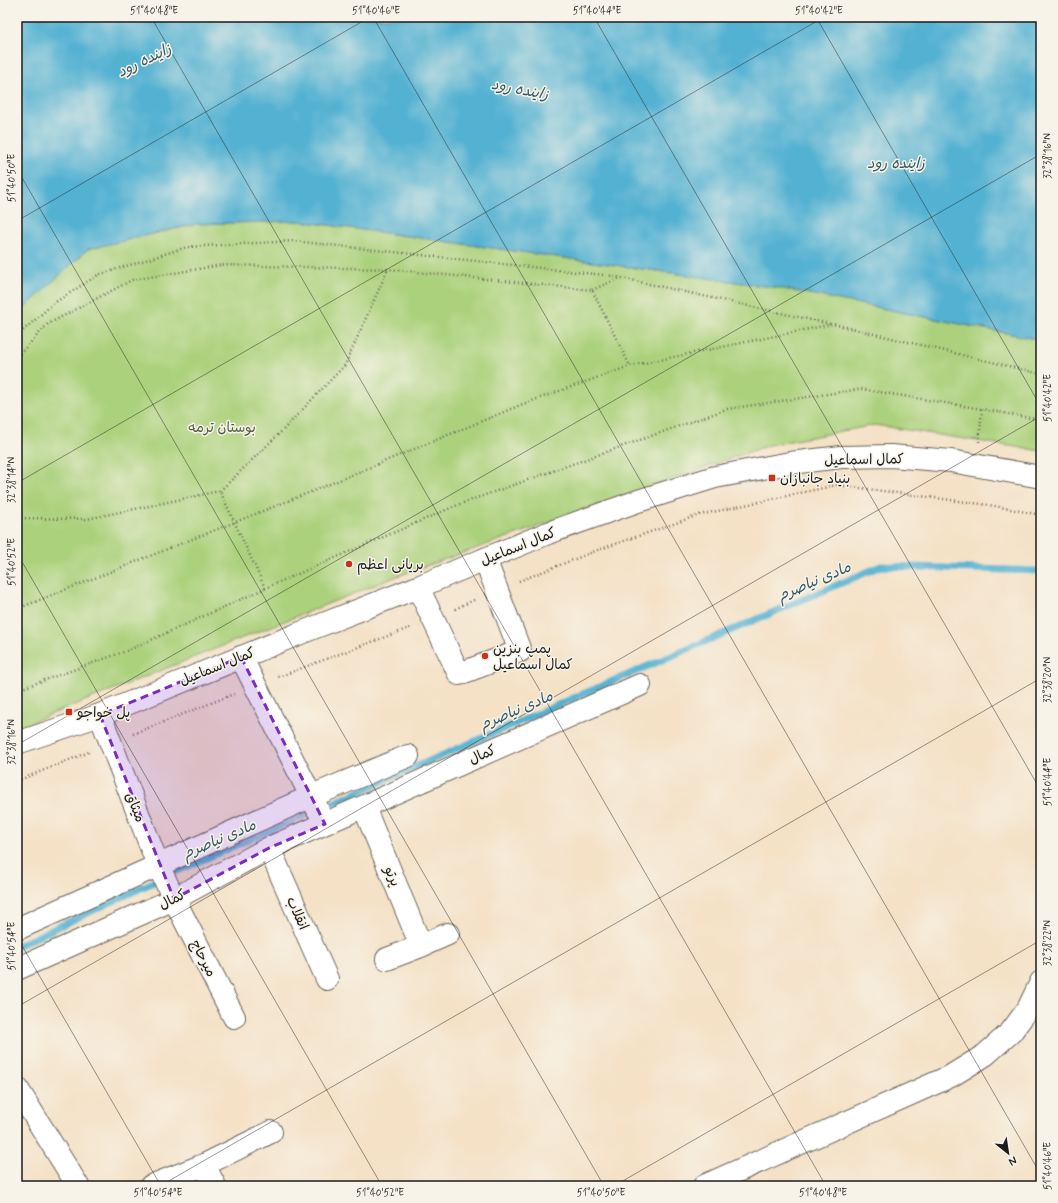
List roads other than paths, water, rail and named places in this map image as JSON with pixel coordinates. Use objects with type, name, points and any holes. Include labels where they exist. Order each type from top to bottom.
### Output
[{"type":"street","name":"کمال اسماعیل","points":[[17,743],[100,715],[548,533],[638,501],[715,477],[776,465],[841,457],[891,456],[951,461],[1041,477]]},
{"type":"street","points":[[418,587],[459,674],[520,651],[484,559]]},
{"type":"street","points":[[241,657],[325,824]]},
{"type":"street","name":"کمال","points":[[17,969],[174,899],[269,848],[640,685]]},
{"type":"street","name":"میثاق","points":[[100,715],[158,865],[174,899]]},
{"type":"street","points":[[17,929],[312,796],[408,756]]},
{"type":"street","name":"پرتو","points":[[364,807],[421,946]]},
{"type":"street","name":"انقلاب","points":[[269,848],[327,979]]},
{"type":"street","name":"میرحاج","points":[[174,899],[234,1017]]},
{"type":"street","points":[[387,959],[448,934]]},
{"type":"street","points":[[704,1186],[958,1072],[985,1055],[1011,1032],[1028,1009],[1041,982]]},
{"type":"street","points":[[17,1088],[78,1186]]},
{"type":"street","points":[[151,1186],[204,1165],[270,1132]]},
{"type":"street","points":[[204,1165],[215,1186]]},
{"type":"water","name":"زاینده رود","points":[[17,17],[1041,17],[1041,340],[779,288],[299,221],[196,224],[88,249],[17,315]]},
{"type":"waterway","name":"مادی نیاصرم","points":[[17,946],[177,871],[881,566],[1041,571]]},
{"type":"place","name":"بنیاد جانبازان","points":[[772,478]]},
{"type":"place","name":"بریانی اعظم","points":[[349,564]]},
{"type":"place","name":"پمپ بنزین کمال اسماعیل","points":[[485,656]]},
{"type":"place","name":"پل خواجو","points":[[69,712]]},
{"type":"park label","name":"بوستان ترمه","points":[[222,427]]}]
